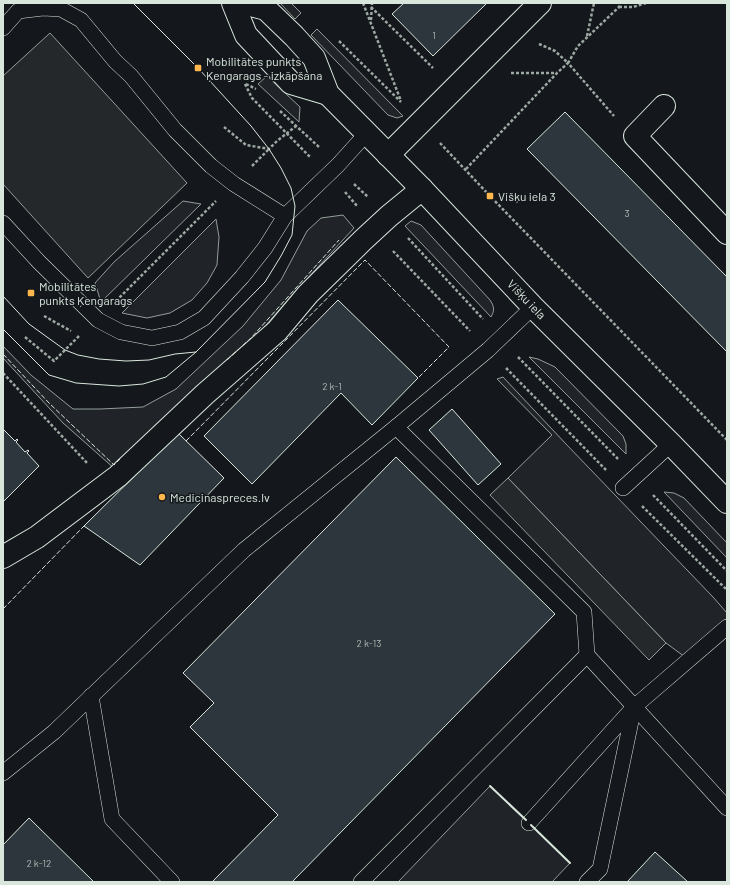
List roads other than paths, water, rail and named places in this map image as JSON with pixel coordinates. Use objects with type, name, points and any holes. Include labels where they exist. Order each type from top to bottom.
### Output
[{"type":"street","name":"Višķu iela","points":[[233,3],[246,35],[291,83],[328,94]]},
{"type":"street","name":"Višķu iela","points":[[244,3],[266,9],[294,36],[314,58],[328,94],[422,189],[533,307],[671,444],[727,502]]},
{"type":"street","points":[[388,155],[540,3]]},
{"type":"street","points":[[664,106],[635,136],[727,233]]},
{"type":"street","points":[[3,557],[37,537],[118,476],[205,394],[277,331],[308,294],[389,216],[422,189]]},
{"type":"lane","points":[[3,28],[18,11],[42,8],[61,10],[81,20],[131,76],[175,130],[211,166],[234,184],[285,216]]},
{"type":"lane","points":[[3,223],[39,262],[98,320],[121,332],[152,338],[180,332],[204,318],[242,277],[265,248],[285,216],[338,165],[367,133]]},
{"type":"lane","points":[[3,773],[54,732],[244,550],[396,427],[488,350],[533,307]]},
{"type":"lane","points":[[396,427],[584,612],[587,655],[727,808]]},
{"type":"lane","points":[[623,488],[671,444]]},
{"type":"lane","points":[[529,823],[634,707],[727,627]]},
{"type":"lane","points":[[361,882],[587,655]]},
{"type":"lane","points":[[91,696],[112,819],[172,882]]},
{"type":"lane","points":[[587,882],[600,869],[634,707]]},
{"type":"tram line","points":[[3,329],[49,375],[76,383],[119,386],[143,384],[166,377],[196,352],[265,282],[292,235],[295,206],[291,188],[269,149],[251,126],[198,68],[133,3]]},
{"type":"tram line","points":[[3,296],[29,324],[65,350],[78,355],[99,359],[126,361],[149,360],[175,354],[196,352]]},
{"type":"place","name":"Mobilitātes punkts Ķengarags - izkāpšana","points":[[198,68]]},
{"type":"place","name":"Višķu iela 3","points":[[490,196]]},
{"type":"place","name":"Mobilitātes punkts Ķengarags","points":[[31,293]]},
{"type":"place","name":"Medicinaspreces.lv","points":[[162,497]]}]
